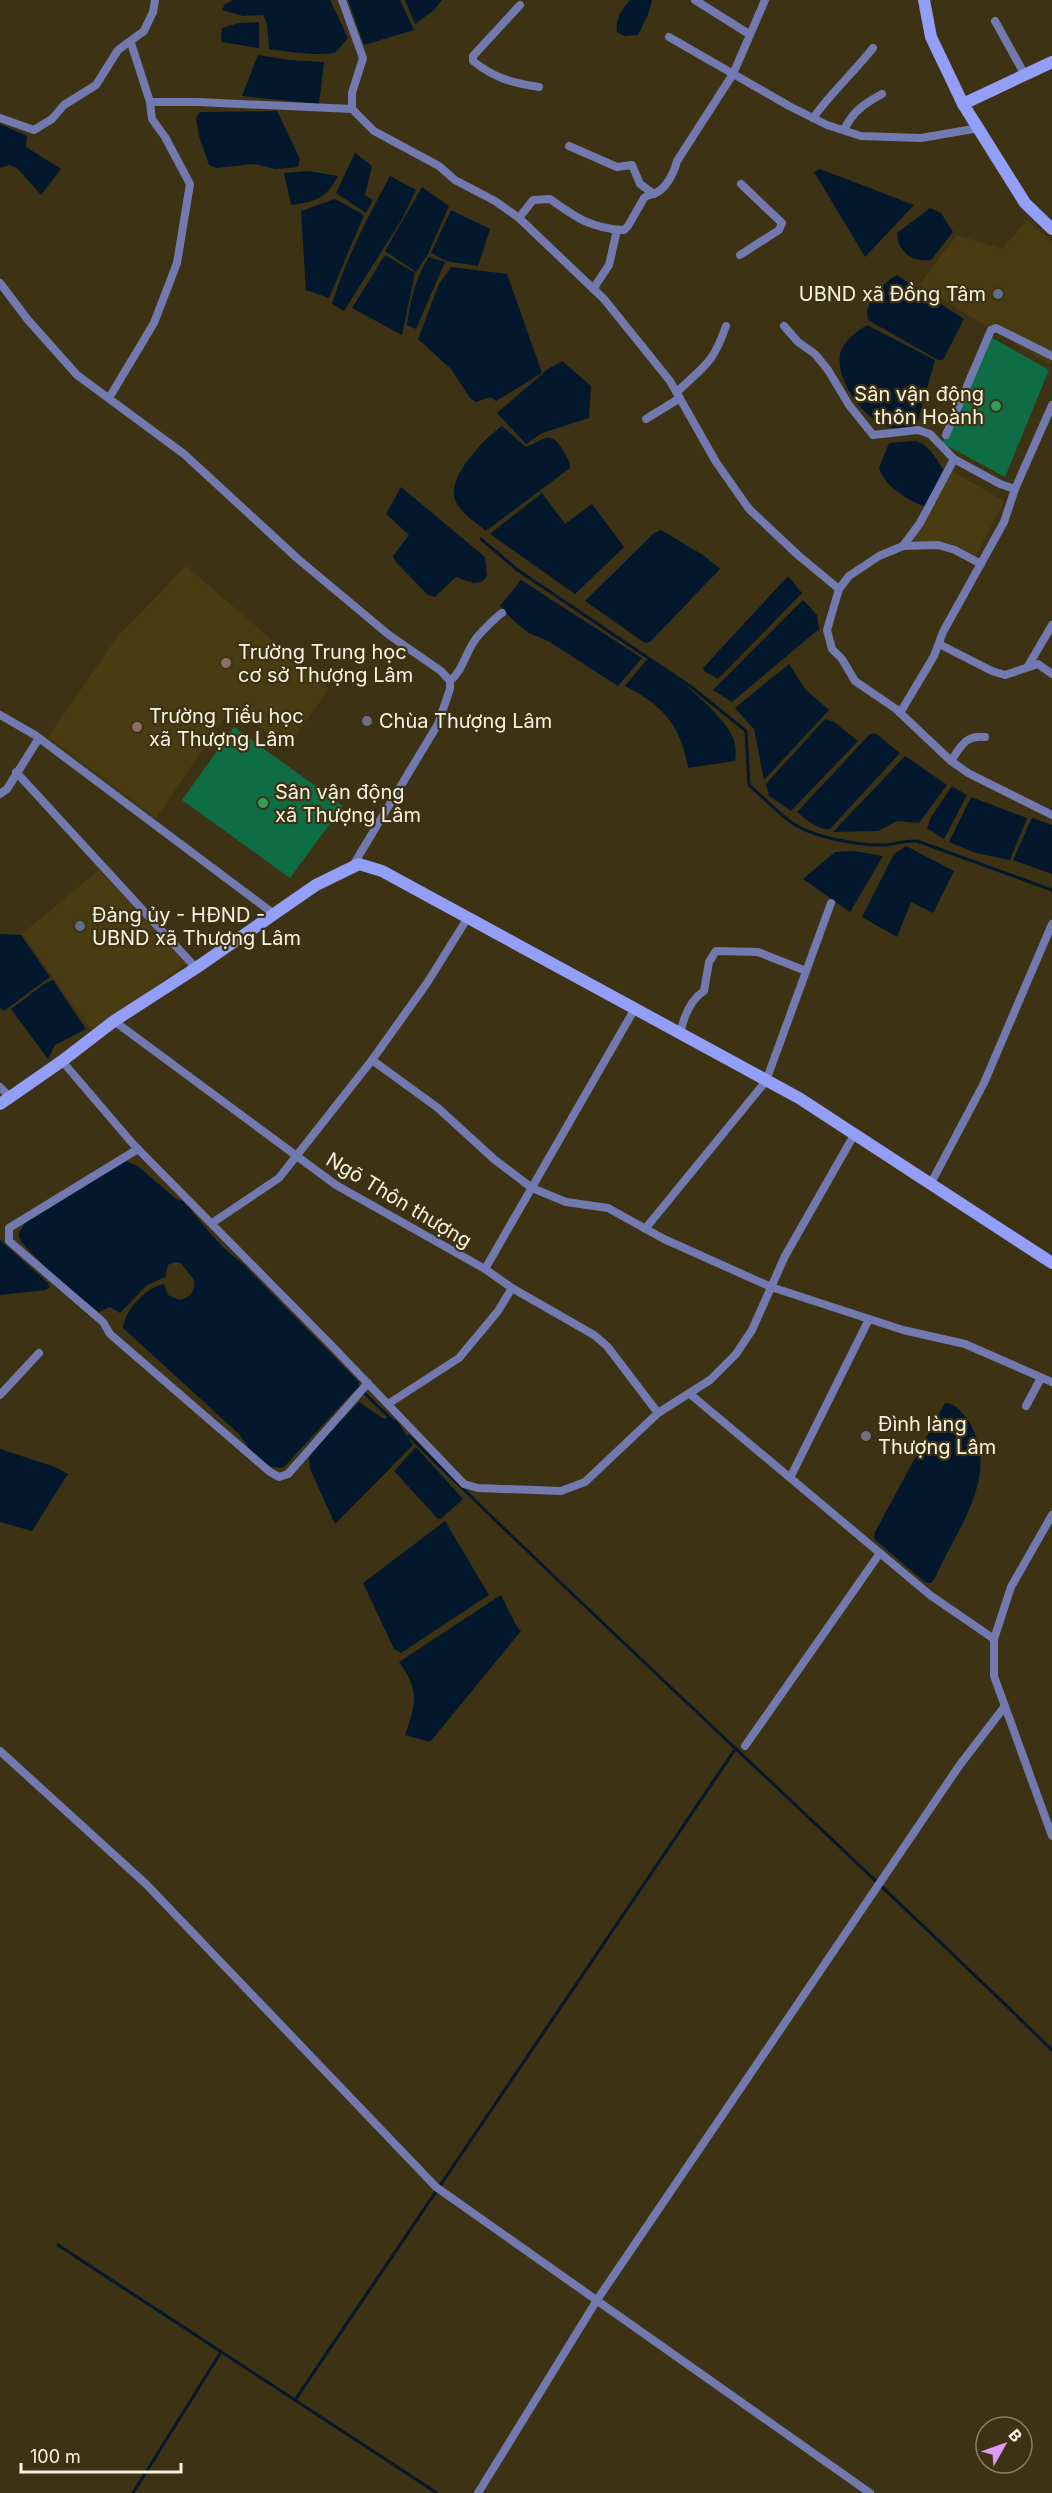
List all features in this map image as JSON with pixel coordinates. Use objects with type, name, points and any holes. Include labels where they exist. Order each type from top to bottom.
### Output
[{"type":"street","points":[[0,118],[34,130],[52,119],[64,105],[96,86],[118,50],[131,43],[144,31],[153,12],[154,0]]},
{"type":"street","points":[[342,0],[363,58],[352,93],[352,109]]},
{"type":"street","points":[[695,0],[749,34]]},
{"type":"street","points":[[519,218],[533,201],[550,199],[583,222],[624,230],[644,198],[654,194],[674,173],[677,161],[733,74],[765,0]]},
{"type":"street","points":[[924,0],[931,37],[963,104],[1025,202],[1052,229]]},
{"type":"street","points":[[520,5],[473,56],[473,61],[503,80],[538,87]]},
{"type":"street","points":[[995,21],[1024,75]]},
{"type":"street","points":[[669,37],[813,118],[861,135],[921,138],[979,128]]},
{"type":"street","points":[[109,398],[154,323],[177,263],[188,207],[190,183],[152,118],[150,102],[131,43]]},
{"type":"street","points":[[813,118],[873,48]]},
{"type":"street","points":[[963,104],[1052,62]]},
{"type":"street","points":[[844,130],[850,117],[861,106],[882,94]]},
{"type":"street","points":[[150,102],[352,109],[374,131],[439,166],[455,180],[495,201],[519,218],[594,289],[649,354],[678,395],[716,462],[749,509],[799,556],[839,589]]},
{"type":"street","points":[[569,146],[617,167],[632,165],[640,184],[654,194]]},
{"type":"street","points":[[740,255],[779,230],[782,223],[741,184]]},
{"type":"street","points":[[594,289],[609,265],[617,230]]},
{"type":"street","points":[[0,283],[28,320],[77,375],[184,454],[298,559],[389,635],[441,671],[450,681],[450,689],[438,724],[352,867]]},
{"type":"street","points":[[646,419],[678,395],[711,361],[718,350],[726,326]]},
{"type":"street","points":[[784,326],[798,342],[815,354],[828,370],[849,405],[873,435],[918,430],[930,434],[954,459],[1000,484],[1015,489]]},
{"type":"street","points":[[946,435],[991,330],[996,328],[1052,356]]},
{"type":"street","points":[[900,713],[934,656],[943,632],[1004,522],[1015,489],[1052,405]]},
{"type":"street","points":[[903,546],[920,523],[954,459]]},
{"type":"street","points":[[981,564],[955,550],[938,545],[903,546],[879,556],[849,576],[839,589],[827,630],[832,649],[842,659],[855,681],[900,713],[951,761],[968,773],[1052,815]]},
{"type":"street","points":[[450,681],[457,675],[476,638],[484,633],[495,617],[502,613]]},
{"type":"street","points":[[1028,666],[1052,625]]},
{"type":"street","points":[[939,644],[992,671],[1005,675],[1038,664],[1052,674]]},
{"type":"street","points":[[0,715],[39,738],[274,914]]},
{"type":"street","points":[[951,761],[965,741],[973,736],[985,737]]},
{"type":"street","points":[[0,794],[7,789],[39,738]]},
{"type":"street","points":[[16,772],[196,968]]},
{"type":"street","points":[[0,1087],[5,1100],[62,1061],[114,1021],[196,968],[316,885],[359,864],[382,872],[799,1098],[1052,1263]]},
{"type":"street","points":[[645,1229],[766,1081],[831,903]]},
{"type":"street","points":[[212,1223],[279,1178],[372,1060],[427,983],[467,919]]},
{"type":"street","points":[[930,1185],[984,1083],[1052,924]]},
{"type":"street","points":[[680,1035],[681,1026],[695,997],[704,991],[709,962],[716,951],[758,952],[806,971]]},
{"type":"street","points":[[485,1269],[634,1010]]},
{"type":"street","name":"Ngõ Thôn thượng","points":[[114,1021],[336,1185],[485,1269],[512,1288],[594,1335],[607,1346],[658,1413]]},
{"type":"street","points":[[372,1060],[438,1108],[495,1160],[532,1188],[567,1202],[608,1208],[645,1229],[771,1287],[903,1330],[964,1344],[1052,1382]]},
{"type":"street","points":[[62,1061],[138,1149],[464,1484],[478,1488],[561,1491],[585,1482],[658,1413],[710,1380],[736,1354],[752,1330],[785,1256],[854,1135]]},
{"type":"street","points":[[138,1149],[9,1228],[9,1241],[103,1322],[110,1334],[270,1472],[279,1477],[288,1474],[368,1383]]},
{"type":"street","points":[[388,1404],[459,1358],[498,1311],[512,1288]]},
{"type":"street","points":[[790,1478],[868,1319]]},
{"type":"street","points":[[0,1395],[39,1353]]},
{"type":"street","points":[[1026,1406],[1041,1378]]},
{"type":"street","points":[[690,1394],[930,1595],[994,1639]]},
{"type":"street","points":[[1052,1515],[1011,1587],[994,1639],[994,1676],[1052,1836]]},
{"type":"street","points":[[746,1746],[880,1552]]},
{"type":"street","points":[[478,2493],[597,2300],[952,1776],[1005,1706]]},
{"type":"street","points":[[0,1751],[146,1884],[436,2187],[870,2493]]},
{"type":"shaded area","points":[[1027,220],[1052,241],[1052,358],[1050,365],[919,285],[957,235],[1002,249]]},
{"type":"shaded area","points":[[952,471],[1004,501],[976,556],[945,542],[910,543]]},
{"type":"shaded area","points":[[186,566],[329,689],[287,747],[238,711],[225,717],[156,818],[48,737],[118,636]]},
{"type":"shaded area","points":[[99,870],[186,963],[93,1033],[22,934]]},
{"type":"green space","name":"Sân vận động thôn Hoành","points":[[989,336],[1049,370],[1005,477],[942,443]]},
{"type":"green space","name":"Sân vận động xã Thượng Lâm","points":[[234,727],[343,806],[290,878],[182,800]]},
{"type":"water","points":[[233,0],[330,0],[348,38],[335,53],[311,54],[269,49],[267,24],[263,15],[243,16],[222,10],[225,4]]},
{"type":"water","points":[[348,0],[400,0],[414,30],[364,45]]},
{"type":"water","points":[[405,0],[442,0],[434,10],[415,24]]},
{"type":"water","points":[[630,0],[652,0],[648,15],[638,35],[624,36],[617,32],[617,22]]},
{"type":"water","points":[[259,22],[259,48],[222,42],[222,28],[239,23]]},
{"type":"water","points":[[258,55],[324,62],[319,104],[242,96]]},
{"type":"water","points":[[277,111],[300,159],[298,167],[275,169],[254,164],[216,168],[209,165],[199,136],[196,118],[200,112]]},
{"type":"water","points":[[0,124],[27,136],[26,147],[61,169],[41,195],[17,168],[9,165],[0,168]]},
{"type":"water","points":[[355,153],[372,166],[365,195],[373,200],[366,213],[336,193]]},
{"type":"water","points":[[820,169],[914,205],[865,257],[814,172]]},
{"type":"water","points":[[308,171],[338,176],[319,198],[291,205],[284,173]]},
{"type":"water","points":[[390,176],[416,190],[402,219],[344,311],[332,304],[337,288],[358,239]]},
{"type":"water","points":[[422,187],[449,206],[428,254],[416,272],[385,251]]},
{"type":"water","points":[[335,199],[364,215],[329,298],[306,290],[301,211]]},
{"type":"water","points":[[930,208],[941,213],[953,232],[931,260],[912,258],[900,246],[897,233]]},
{"type":"water","points":[[451,210],[490,229],[478,266],[446,261],[431,253]]},
{"type":"water","points":[[385,255],[415,273],[402,335],[352,308]]},
{"type":"water","points":[[429,257],[445,262],[416,329],[407,325],[410,307],[417,281]]},
{"type":"water","points":[[451,267],[507,274],[542,373],[496,401],[490,397],[476,402],[470,398],[451,369],[418,339],[439,284]]},
{"type":"water","points":[[897,275],[964,319],[943,360],[938,360],[868,320],[868,306],[871,300],[880,288]]},
{"type":"water","points":[[867,325],[935,360],[917,424],[904,429],[890,427],[876,421],[853,397],[845,383],[840,368],[841,350],[850,337]]},
{"type":"water","points":[[562,361],[591,386],[589,418],[542,433],[526,444],[497,413],[548,369]]},
{"type":"water","points":[[502,426],[526,447],[546,438],[554,439],[563,450],[570,468],[486,531],[462,510],[456,502],[454,493],[456,482],[468,460]]},
{"type":"water","points":[[915,441],[929,449],[945,472],[925,507],[905,497],[892,487],[879,468],[889,443]]},
{"type":"water","points":[[401,487],[485,557],[487,577],[481,582],[473,583],[456,577],[435,597],[428,595],[396,562],[393,556],[409,535],[386,514]]},
{"type":"water","points":[[542,493],[565,524],[592,504],[624,547],[575,594],[490,534]]},
{"type":"water","points":[[661,530],[703,555],[720,569],[650,642],[645,643],[585,601],[654,533]]},
{"type":"water","points":[[788,576],[802,593],[718,679],[704,671],[703,668]]},
{"type":"water","points":[[521,580],[642,658],[618,686],[548,641],[529,633],[500,606]]},
{"type":"water","points":[[803,600],[817,615],[819,629],[732,702],[713,690]]},
{"type":"water","points":[[648,658],[683,683],[719,717],[733,738],[736,750],[735,761],[688,768],[681,740],[668,718],[650,701],[625,686]]},
{"type":"water","points":[[789,664],[805,689],[829,710],[764,780],[754,729],[735,708]]},
{"type":"water","points":[[825,719],[834,722],[858,741],[791,811],[769,796],[766,784]]},
{"type":"water","points":[[875,733],[900,753],[830,829],[816,826],[797,812],[870,734]]},
{"type":"water","points":[[905,756],[947,785],[919,823],[897,821],[878,831],[833,832]]},
{"type":"water","points":[[952,786],[967,795],[944,839],[927,828],[931,817]]},
{"type":"water","points":[[971,797],[1027,818],[1010,860],[976,853],[949,842]]},
{"type":"water","points":[[1032,818],[1052,825],[1052,874],[1013,860]]},
{"type":"water","points":[[906,846],[954,871],[933,913],[911,902],[897,937],[862,917],[894,854]]},
{"type":"water","points":[[854,851],[883,856],[850,912],[803,879],[835,852]]},
{"type":"water","points":[[0,934],[21,935],[50,977],[4,1011],[0,1008]]},
{"type":"water","points":[[53,980],[86,1029],[55,1045],[48,1059],[11,1009],[44,984]]},
{"type":"water","points":[[126,1161],[139,1167],[176,1199],[183,1201],[218,1241],[359,1382],[358,1387],[283,1468],[272,1467],[257,1459],[239,1434],[123,1328],[132,1307],[144,1294],[157,1286],[164,1284],[168,1295],[179,1300],[191,1294],[194,1280],[181,1263],[174,1262],[168,1265],[165,1277],[147,1285],[120,1313],[110,1307],[99,1312],[54,1275],[22,1242],[19,1234],[28,1220]]},
{"type":"water","points":[[0,1240],[50,1287],[46,1290],[0,1295]]},
{"type":"water","points":[[359,1402],[384,1419],[389,1417],[397,1421],[413,1445],[335,1524],[310,1469],[309,1458],[313,1450]]},
{"type":"water","points":[[945,1403],[956,1407],[969,1422],[978,1442],[981,1462],[978,1482],[964,1522],[935,1578],[931,1583],[926,1583],[874,1539],[875,1532]]},
{"type":"water","points":[[416,1447],[463,1499],[442,1518],[438,1519],[394,1471]]},
{"type":"water","points":[[0,1449],[55,1467],[68,1474],[32,1531],[0,1522]]},
{"type":"water","points":[[445,1521],[489,1595],[401,1653],[394,1649],[363,1583]]},
{"type":"water","points":[[501,1595],[521,1631],[430,1742],[405,1735],[412,1714],[414,1697],[410,1681],[399,1662]]},
{"type":"waterway","points":[[481,539],[519,571],[690,686],[746,731],[749,785],[791,822],[823,836],[863,844],[885,845],[917,841],[1052,890]]},
{"type":"waterway","points":[[358,1387],[391,1419]]},
{"type":"waterway","points":[[409,1436],[1052,2050]]},
{"type":"waterway","points":[[295,2400],[736,1748]]},
{"type":"waterway","points":[[58,2245],[437,2493]]},
{"type":"waterway","points":[[133,2493],[221,2352]]},
{"type":"place","name":"UBND xã Đồng Tâm","points":[[998,294]]},
{"type":"place","name":"Sân vận động thôn Hoành","points":[[996,406]]},
{"type":"place","name":"Trường Trung học cơ sở Thượng Lâm","points":[[226,663]]},
{"type":"place","name":"Chùa Thượng Lâm","points":[[367,721]]},
{"type":"place","name":"Trường Tiểu học xã Thượng Lâm","points":[[137,727]]},
{"type":"place","name":"Sân vận động xã Thượng Lâm","points":[[263,803]]},
{"type":"place","name":"Đảng ủy - HĐND - UBND xã Thượng Lâm","points":[[80,926]]},
{"type":"place","name":"Đình làng Thượng Lâm","points":[[866,1436]]}]
